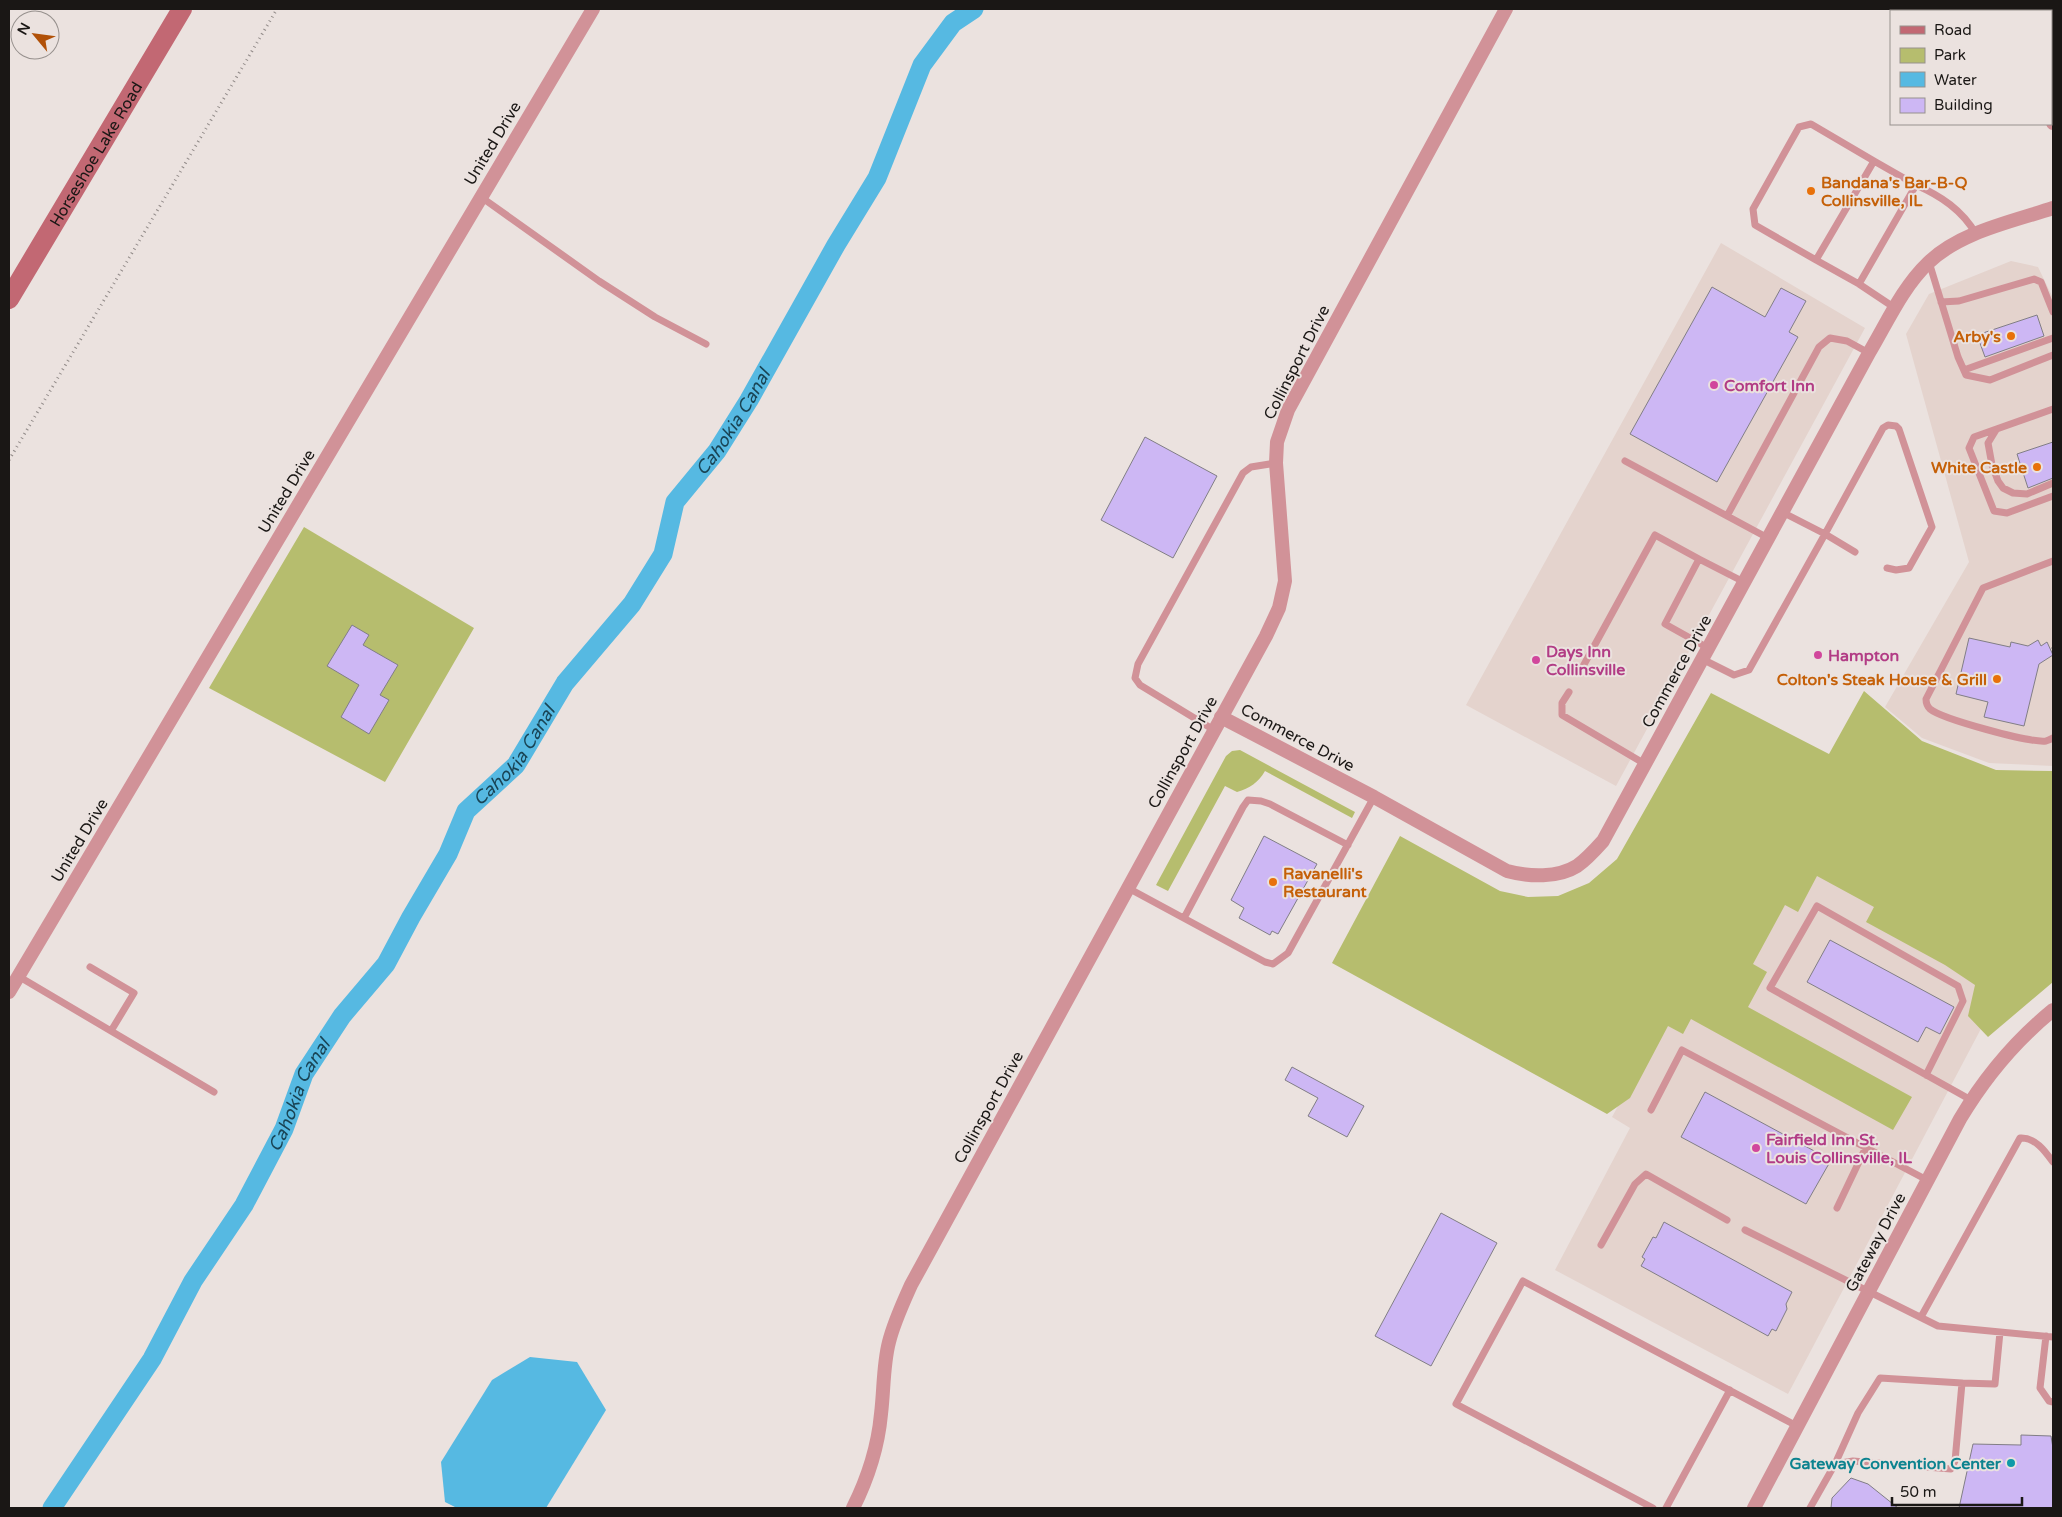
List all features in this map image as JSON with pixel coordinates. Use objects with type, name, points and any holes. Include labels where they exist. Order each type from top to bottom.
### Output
[{"type":"main road","name":"Horseshoe Lake Road","points":[[9,299],[182,9]]},
{"type":"street","name":"United Drive","points":[[9,992],[593,9]]},
{"type":"street","name":"Collinsport Drive","points":[[853,1508],[864,1486],[875,1453],[889,1343],[911,1285],[1266,636],[1279,608],[1285,581],[1276,463],[1277,442],[1288,410],[1506,9]]},
{"type":"street","name":"Commerce Drive","points":[[1221,717],[1374,797],[1508,871],[1542,875],[1576,867],[1603,842],[1869,353],[1904,293],[1929,262],[1948,247],[1976,234],[2053,208]]},
{"type":"street","name":"Gateway Drive","points":[[1754,1508],[1971,1100],[1994,1068],[2017,1043],[2053,1010]]},
{"type":"lane","points":[[1895,308],[1859,284],[1755,225],[1753,210],[1799,127],[1811,124],[1916,185],[1939,196],[1968,220],[1976,234]]},
{"type":"lane","points":[[1816,260],[1874,161]]},
{"type":"lane","points":[[1859,284],[1916,185]]},
{"type":"lane","points":[[481,197],[599,281],[655,317],[706,344]]},
{"type":"lane","points":[[1929,262],[1958,357],[1965,372],[1990,380],[2053,355]]},
{"type":"lane","points":[[1941,302],[1959,301],[2034,279],[2041,282],[2053,312]]},
{"type":"lane","points":[[1727,516],[1819,347],[1830,338],[1847,341],[1869,353]]},
{"type":"lane","points":[[1965,372],[2053,338]]},
{"type":"lane","points":[[2053,409],[1974,437],[1969,448],[1994,511],[2007,512],[2053,496]]},
{"type":"lane","points":[[1699,559],[1665,624],[1734,675],[1749,670],[1883,428],[1888,424],[1899,429],[1932,527],[1909,568],[1896,570],[1886,568]]},
{"type":"lane","points":[[1996,430],[1988,443],[1992,465],[1998,482],[2003,488],[2013,493],[2027,494],[2053,483]]},
{"type":"lane","points":[[1625,460],[1768,538]]},
{"type":"lane","points":[[1214,730],[1140,685],[1135,678],[1138,664],[1243,473],[1251,466],[1276,463]]},
{"type":"lane","points":[[1782,512],[1855,552]]},
{"type":"lane","points":[[1581,670],[1655,535],[1744,582]]},
{"type":"lane","points":[[2053,561],[1983,588],[1926,699],[1927,705],[1945,718],[2024,738],[2046,741],[2053,738]]},
{"type":"lane","points":[[1568,692],[1562,703],[1562,715],[1645,764]]},
{"type":"lane","points":[[1128,888],[1265,962],[1273,964],[1288,953],[1374,797]]},
{"type":"lane","points":[[1184,918],[1248,800],[1270,804],[1348,845]]},
{"type":"lane","points":[[1926,1075],[1963,1001],[1958,986],[1817,906],[1770,988],[1926,1075],[1971,1100]]},
{"type":"lane","points":[[90,966],[134,993],[110,1031]]},
{"type":"lane","points":[[18,976],[214,1092]]},
{"type":"lane","points":[[1651,1110],[1682,1050],[1927,1180]]},
{"type":"lane","points":[[1921,1317],[2020,1138],[2027,1138],[2035,1142],[2053,1162]]},
{"type":"lane","points":[[1837,1208],[1866,1147]]},
{"type":"lane","points":[[1600,1245],[1635,1184],[1646,1174],[1727,1220]]},
{"type":"lane","points":[[1745,1230],[1938,1326],[2050,1337],[2040,1388],[2049,1401],[2053,1402]]},
{"type":"lane","points":[[1653,1508],[1456,1404],[1523,1281],[1797,1426]]},
{"type":"lane","points":[[1810,1508],[1835,1464],[1858,1413],[1880,1378],[1995,1384],[2000,1332]]},
{"type":"lane","points":[[1835,1464],[1853,1461],[1951,1469],[1955,1461],[1962,1383]]},
{"type":"lane","points":[[1666,1508],[1730,1390]]},
{"type":"path","points":[[9,460],[277,9]]},
{"type":"shaded area","points":[[1721,243],[1865,328],[1616,786],[1466,705]]},
{"type":"shaded area","points":[[2011,261],[2038,267],[2053,298],[2053,766],[1989,763],[1922,738],[1885,707],[1969,562],[1906,334],[1929,294]]},
{"type":"shaded area","points":[[1810,859],[2012,970],[1788,1394],[1555,1270],[1630,1128],[1612,1117],[1673,1006]]},
{"type":"green space","points":[[304,527],[474,628],[385,782],[209,688]]},
{"type":"green space","points":[[1864,691],[1922,741],[1996,770],[2053,771],[2053,982],[1988,1037],[1968,1016],[1975,985],[1945,965],[1866,922],[1874,907],[1817,876],[1798,912],[1785,905],[1753,964],[1767,972],[1748,1007],[1912,1097],[1893,1130],[1691,1019],[1683,1034],[1668,1026],[1630,1098],[1607,1114],[1332,963],[1400,836],[1500,891],[1528,897],[1558,896],[1589,883],[1617,859],[1711,693],[1829,754]]},
{"type":"green space","points":[[1240,750],[1355,812],[1352,818],[1265,771],[1250,787],[1237,792],[1225,786],[1168,891],[1156,885],[1226,756],[1232,751]]},
{"type":"water","points":[[530,1357],[577,1362],[606,1410],[546,1508],[457,1508],[445,1502],[441,1462],[492,1380]]},
{"type":"building","name":"Comfort Inn","points":[[1712,287],[1765,317],[1781,288],[1806,301],[1789,332],[1798,337],[1717,482],[1630,434]]},
{"type":"building","name":"Arby's","points":[[2037,315],[2044,336],[1985,357],[1977,335]]},
{"type":"building","points":[[1145,437],[1217,476],[1173,558],[1101,520]]},
{"type":"building","name":"White Castle","points":[[2053,442],[2053,478],[2028,488],[2017,454]]},
{"type":"building","points":[[352,625],[369,635],[363,645],[398,665],[380,695],[389,700],[369,734],[341,717],[359,685],[327,666]]},
{"type":"building","name":"Colton's Steak House & Grill","points":[[1969,638],[2010,647],[2011,642],[2028,646],[2038,640],[2041,646],[2047,642],[2053,655],[2039,664],[2024,726],[1984,717],[1988,702],[1956,694]]},
{"type":"building","name":"Ravanelli's Restaurant","points":[[1264,836],[1317,864],[1278,934],[1272,931],[1270,935],[1239,918],[1244,908],[1231,900]]},
{"type":"building","points":[[1830,940],[1954,1007],[1940,1034],[1926,1027],[1918,1042],[1807,982]]},
{"type":"building","points":[[1292,1067],[1364,1106],[1347,1137],[1308,1116],[1318,1098],[1285,1080]]},
{"type":"building","name":"Fairfield Inn St. Louis Collinsville, IL","points":[[1705,1092],[1831,1160],[1806,1204],[1681,1137]]},
{"type":"building","points":[[1441,1213],[1497,1243],[1431,1366],[1375,1336]]},
{"type":"building","points":[[1664,1222],[1792,1292],[1786,1304],[1787,1309],[1776,1331],[1772,1329],[1768,1336],[1641,1266],[1645,1259],[1642,1257],[1653,1237],[1656,1238]]},
{"type":"building","name":"Gateway Convention Center","points":[[2021,1435],[2051,1436],[2053,1448],[2053,1508],[1959,1508],[1973,1444],[2021,1445]]},
{"type":"building","points":[[1851,1478],[1868,1484],[1898,1508],[1831,1508],[1832,1498]]},
{"type":"waterway","name":"Cahokia Canal","points":[[52,1508],[152,1359],[193,1281],[244,1205],[284,1129],[304,1074],[342,1016],[386,964],[448,854],[466,811],[516,765],[565,683],[632,604],[663,554],[675,502],[717,451],[749,400],[836,245],[877,178],[922,65],[953,23],[974,9]]},
{"type":"place","name":"Bandana's Bar-B-Q Collinsville, IL","points":[[1811,191]]},
{"type":"place","name":"Arby's","points":[[2011,336]]},
{"type":"place","name":"Comfort Inn","points":[[1714,385]]},
{"type":"place","name":"White Castle","points":[[2037,467]]},
{"type":"place","name":"Hampton","points":[[1818,655]]},
{"type":"place","name":"Days Inn Collinsville","points":[[1536,660]]},
{"type":"place","name":"Colton's Steak House & Grill","points":[[1997,679]]},
{"type":"place","name":"Ravanelli's Restaurant","points":[[1273,882]]},
{"type":"place","name":"Fairfield Inn St. Louis Collinsville, IL","points":[[1756,1148]]},
{"type":"place","name":"Gateway Convention Center","points":[[2011,1463]]}]
